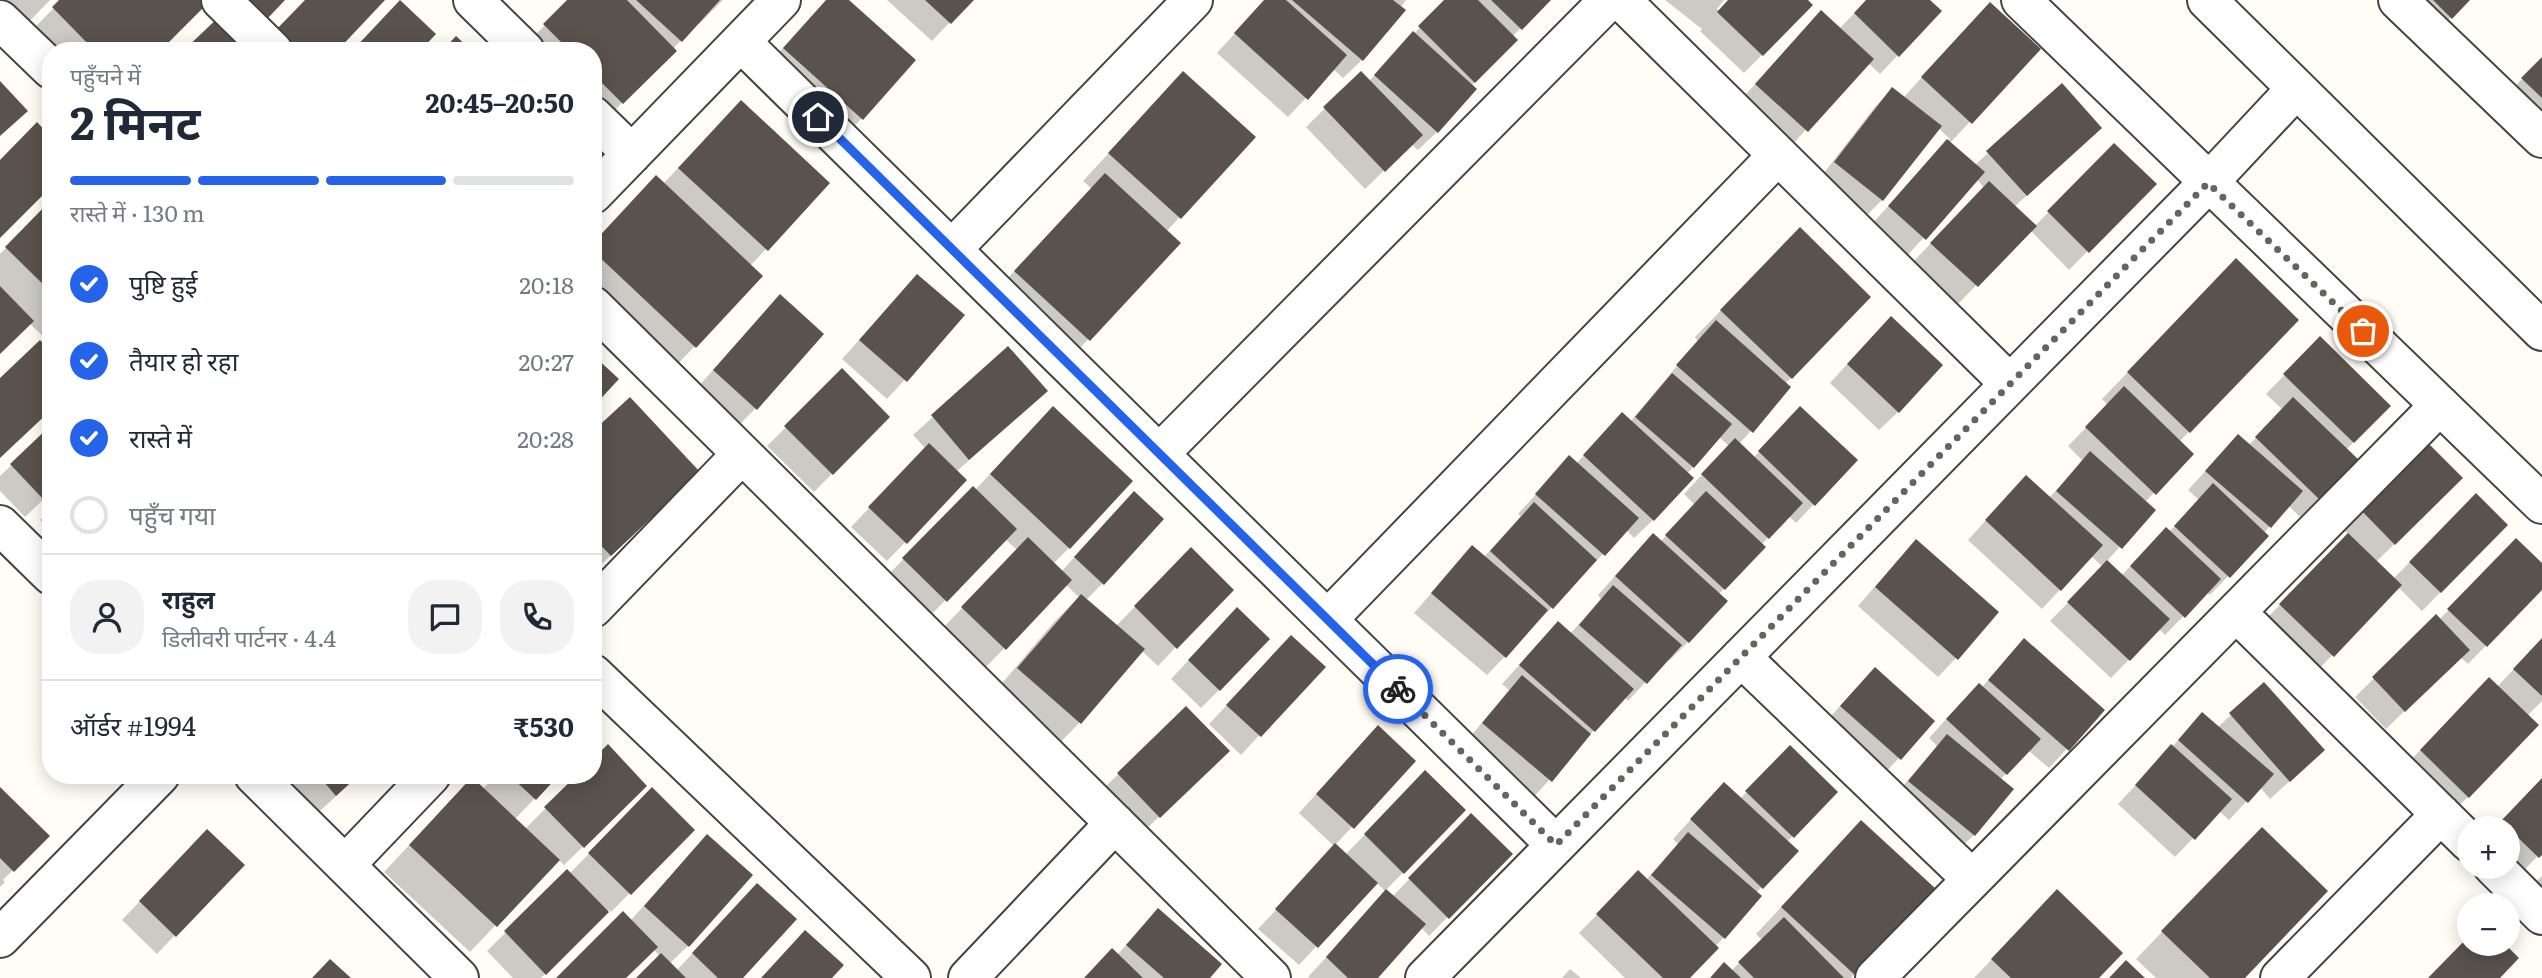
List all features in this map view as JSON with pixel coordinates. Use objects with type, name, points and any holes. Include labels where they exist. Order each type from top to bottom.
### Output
[{"type":"street","points":[[221,0],[264,42]]},
{"type":"street","points":[[473,0],[516,42]]},
{"type":"street","points":[[602,185],[781,0]]},
{"type":"street","points":[[952,249],[1193,0]]},
{"type":"street","points":[[1160,454],[1609,0]]},
{"type":"street","points":[[1621,0],[2010,384]]},
{"type":"street","points":[[2021,0],[2542,504]]},
{"type":"street","points":[[2207,0],[2542,331]]},
{"type":"street","points":[[2398,0],[2542,138]]},
{"type":"street","points":[[0,20],[42,60]]},
{"type":"street","points":[[741,42],[1556,845]]},
{"type":"street","points":[[1425,978],[2208,183],[2296,89]]},
{"type":"street","points":[[602,125],[632,154]]},
{"type":"street","points":[[1328,619],[1778,155]]},
{"type":"street","points":[[602,315],[1271,978]]},
{"type":"street","points":[[1875,978],[2440,405]]},
{"type":"street","points":[[602,599],[742,454]]},
{"type":"street","points":[[0,525],[42,566]]},
{"type":"street","points":[[2236,612],[2457,830]]},
{"type":"street","points":[[1741,657],[1972,879]]},
{"type":"street","points":[[602,683],[911,978]]},
{"type":"street","points":[[0,938],[151,784]]},
{"type":"street","points":[[263,784],[459,978]]},
{"type":"street","points":[[345,865],[422,784]]},
{"type":"street","points":[[2280,978],[2441,814]]},
{"type":"street","points":[[968,978],[1115,823]]},
{"type":"street","points":[[2506,879],[2542,915]]},
{"type":"building","points":[[59,0],[209,2],[169,42],[86,42],[52,7]]},
{"type":"building","points":[[244,0],[285,0],[266,20]]},
{"type":"building","points":[[305,0],[385,0],[345,42],[280,42],[272,34]]},
{"type":"building","points":[[400,0],[436,34],[428,42],[360,42]]},
{"type":"building","points":[[567,0],[627,0],[677,51],[623,104],[602,83],[602,42],[561,42],[543,24]]},
{"type":"building","points":[[636,0],[720,0],[682,42]]},
{"type":"building","points":[[826,0],[849,0],[916,60],[863,120],[783,48]]},
{"type":"building","points":[[925,0],[974,0],[951,24]]},
{"type":"building","points":[[1264,0],[1286,0],[1347,55],[1308,100],[1234,33]]},
{"type":"building","points":[[1292,0],[1393,0],[1406,10],[1363,61]]},
{"type":"building","points":[[1444,0],[1478,0],[1518,40],[1475,83],[1418,26]]},
{"type":"building","points":[[1491,0],[1551,0],[1522,30]]},
{"type":"building","points":[[1728,0],[1808,0],[1813,5],[1763,56],[1717,12]]},
{"type":"building","points":[[1866,0],[1930,0],[1942,11],[1899,57],[1854,13]]},
{"type":"building","points":[[2433,0],[2470,0],[2452,19]]},
{"type":"building","points":[[1990,2],[2041,49],[1972,124],[1921,77]]},
{"type":"building","points":[[1821,10],[1874,59],[1808,132],[1755,84]]},
{"type":"building","points":[[223,13],[249,42],[192,42]]},
{"type":"building","points":[[1413,31],[1477,89],[1438,133],[1374,75]]},
{"type":"building","points":[[456,36],[462,42],[450,42]]},
{"type":"building","points":[[2542,57],[2542,98],[2521,78]]},
{"type":"building","points":[[1183,71],[1256,137],[1181,219],[1108,153]]},
{"type":"building","points":[[1361,71],[1423,135],[1385,172],[1323,107]]},
{"type":"building","points":[[0,81],[28,111],[0,136]]},
{"type":"building","points":[[2062,83],[2102,128],[2027,196],[1986,151]]},
{"type":"building","points":[[1892,87],[1942,126],[1883,201],[1834,162]]},
{"type":"building","points":[[741,100],[830,183],[768,251],[678,168]]},
{"type":"building","points":[[37,122],[42,127],[42,196],[0,238],[0,160]]},
{"type":"building","points":[[1947,139],[1985,172],[1926,240],[1888,206]]},
{"type":"building","points":[[2114,143],[2157,184],[2089,253],[2047,211]]},
{"type":"building","points":[[1105,173],[1181,243],[1090,341],[1014,271]]},
{"type":"building","points":[[656,175],[763,276],[696,348],[602,259],[602,233]]},
{"type":"building","points":[[1989,181],[2037,226],[1978,287],[1930,243]]},
{"type":"building","points":[[42,209],[42,283],[5,247]]},
{"type":"building","points":[[1800,227],[1871,297],[1792,379],[1720,310]]},
{"type":"building","points":[[2236,258],[2299,320],[2190,433],[2127,372]]},
{"type":"building","points":[[917,274],[965,315],[907,382],[859,340]]},
{"type":"building","points":[[0,286],[34,321],[0,354]]},
{"type":"building","points":[[780,294],[824,334],[757,410],[713,370]]},
{"type":"building","points":[[1891,316],[1943,365],[1899,413],[1847,364]]},
{"type":"building","points":[[1716,320],[1791,387],[1753,433],[1676,365]]},
{"type":"building","points":[[2320,336],[2391,406],[2354,443],[2283,374]]},
{"type":"building","points":[[40,340],[42,342],[42,418],[0,458],[0,378]]},
{"type":"building","points":[[1008,346],[1048,391],[969,460],[931,415]]},
{"type":"building","points":[[602,363],[619,379],[602,397]]},
{"type":"building","points":[[842,368],[890,417],[833,475],[784,426]]},
{"type":"building","points":[[1672,373],[1732,424],[1694,468],[1635,417]]},
{"type":"building","points":[[2124,386],[2194,454],[2156,495],[2085,427]]},
{"type":"building","points":[[630,397],[700,472],[611,556],[602,546],[602,423]]},
{"type":"building","points":[[2293,397],[2359,460],[2320,500],[2255,437]]},
{"type":"building","points":[[1053,406],[1133,481],[1070,549],[990,474]]},
{"type":"building","points":[[1800,406],[1858,460],[1815,506],[1758,451]]},
{"type":"building","points":[[1622,412],[1694,478],[1654,521],[1583,455]]},
{"type":"building","points":[[42,434],[42,498],[10,464]]},
{"type":"building","points":[[2238,434],[2303,491],[2271,528],[2205,471]]},
{"type":"building","points":[[1735,438],[1803,503],[1769,539],[1701,474]]},
{"type":"building","points":[[2425,440],[2463,478],[2395,545],[2357,506]]},
{"type":"building","points":[[929,443],[967,480],[907,544],[868,507]]},
{"type":"building","points":[[2090,451],[2156,510],[2122,549],[2056,491]]},
{"type":"building","points":[[1569,455],[1639,518],[1605,556],[1535,494]]},
{"type":"building","points":[[2026,475],[2103,545],[2061,591],[1985,520]]},
{"type":"building","points":[[2213,483],[2269,536],[2230,578],[2174,526]]},
{"type":"building","points":[[973,486],[1017,529],[947,602],[902,558]]},
{"type":"building","points":[[1134,491],[1164,519],[1104,585],[1074,557]]},
{"type":"building","points":[[1706,491],[1766,547],[1725,590],[1665,535]]},
{"type":"building","points":[[2476,493],[2508,525],[2441,593],[2409,562]]},
{"type":"building","points":[[1534,502],[1597,560],[1553,609],[1490,551]]},
{"type":"building","points":[[2166,527],[2221,579],[2185,618],[2130,566]]},
{"type":"building","points":[[1653,533],[1728,601],[1689,643],[1615,576]]},
{"type":"building","points":[[2348,533],[2402,585],[2334,657],[2279,604]]},
{"type":"building","points":[[1028,537],[1072,580],[1006,650],[961,607]]},
{"type":"building","points":[[2516,538],[2542,563],[2542,590],[2487,647],[2447,609]]},
{"type":"building","points":[[1916,539],[1999,612],[1958,660],[1875,587]]},
{"type":"building","points":[[1472,545],[1548,610],[1506,658],[1431,593]]},
{"type":"building","points":[[1191,547],[1234,590],[1177,649],[1134,606]]},
{"type":"building","points":[[2107,560],[2170,619],[2130,661],[2067,602]]},
{"type":"building","points":[[1613,585],[1682,645],[1647,684],[1579,625]]},
{"type":"building","points":[[1081,594],[1145,649],[1081,724],[1017,668]]},
{"type":"building","points":[[1237,607],[1270,639],[1220,691],[1188,660]]},
{"type":"building","points":[[2436,614],[2470,650],[2405,712],[2372,677]]},
{"type":"building","points":[[1558,621],[1634,689],[1595,732],[1519,665]]},
{"type":"building","points":[[1291,635],[1326,667],[1261,737],[1226,705]]},
{"type":"building","points":[[2024,638],[2105,710],[2069,751],[1988,680]]},
{"type":"building","points":[[2542,638],[2542,696],[2513,669]]},
{"type":"building","points":[[1875,667],[1935,721],[1901,760],[1840,706]]},
{"type":"building","points":[[1522,675],[1591,734],[1552,782],[1482,723]]},
{"type":"building","points":[[2489,677],[2539,725],[2469,798],[2420,750]]},
{"type":"building","points":[[2264,682],[2325,750],[2290,782],[2229,713]]},
{"type":"building","points":[[1979,683],[2041,739],[2007,775],[1946,719]]},
{"type":"building","points":[[1186,706],[1230,751],[1160,818],[1117,773]]},
{"type":"building","points":[[2202,712],[2274,774],[2248,803],[2178,740]]},
{"type":"building","points":[[1378,725],[1416,761],[1354,829],[1316,794]]},
{"type":"building","points":[[1947,734],[2014,789],[1975,836],[1908,781]]},
{"type":"building","points":[[608,744],[647,786],[584,848],[544,807],[568,784],[602,784],[602,750]]},
{"type":"building","points":[[2171,744],[2232,799],[2195,840],[2135,785]]},
{"type":"building","points":[[1790,745],[1838,792],[1794,838],[1745,791]]},
{"type":"building","points":[[1425,770],[1466,810],[1404,874],[1364,834]]},
{"type":"building","points":[[2542,778],[2542,855],[2539,858],[2520,840],[2520,816],[2506,816]]},
{"type":"building","points":[[1724,782],[1799,851],[1763,889],[1690,819]]},
{"type":"building","points":[[326,784],[349,784],[336,796]]},
{"type":"building","points":[[466,784],[479,784],[560,860],[497,927],[409,845]]},
{"type":"building","points":[[519,784],[551,784],[536,800]]},
{"type":"building","points":[[0,787],[50,836],[14,872],[0,858]]},
{"type":"building","points":[[652,787],[695,830],[631,895],[588,853]]},
{"type":"building","points":[[1471,813],[1513,854],[1449,919],[1408,878]]},
{"type":"building","points":[[1861,820],[1936,889],[1856,976],[1781,907]]},
{"type":"building","points":[[2262,827],[2328,891],[2245,978],[2210,978],[2161,931]]},
{"type":"building","points":[[207,829],[245,865],[176,937],[139,901]]},
{"type":"building","points":[[1688,832],[1762,896],[1725,939],[1651,875]]},
{"type":"building","points":[[707,834],[753,875],[689,947],[644,906]]},
{"type":"building","points":[[1335,843],[1378,883],[1318,948],[1275,909]]},
{"type":"building","points":[[567,869],[609,912],[546,975],[504,931]]},
{"type":"building","points":[[1638,870],[1719,948],[1690,978],[1663,978],[1596,914]]},
{"type":"building","points":[[757,883],[797,919],[743,978],[718,978],[692,953]]},
{"type":"building","points":[[1386,889],[1426,924],[1378,978],[1348,978],[1326,957]]},
{"type":"building","points":[[2057,889],[2123,953],[2099,978],[2011,978],[1991,959]]},
{"type":"building","points":[[1158,908],[1222,964],[1210,978],[1164,978],[1126,945]]},
{"type":"building","points":[[623,911],[658,947],[626,978],[556,978]]},
{"type":"building","points":[[1784,917],[1844,978],[1754,978],[1738,962]]},
{"type":"building","points":[[805,930],[844,965],[832,978],[761,978]]},
{"type":"building","points":[[1112,948],[1143,978],[1084,978]]},
{"type":"building","points":[[2457,948],[2457,956],[2519,958],[2500,978],[2428,978]]},
{"type":"building","points":[[661,953],[686,978],[636,978]]},
{"type":"building","points":[[330,959],[351,978],[312,978]]},
{"type":"building","points":[[2126,960],[2145,978],[2109,978]]},
{"type":"building","points":[[1724,962],[1741,978],[1710,978]]},
{"type":"way so far","points":[[1398,689],[1556,845],[2208,183],[2363,331]]},
{"type":"route","points":[[818,117],[1398,689]]}]
